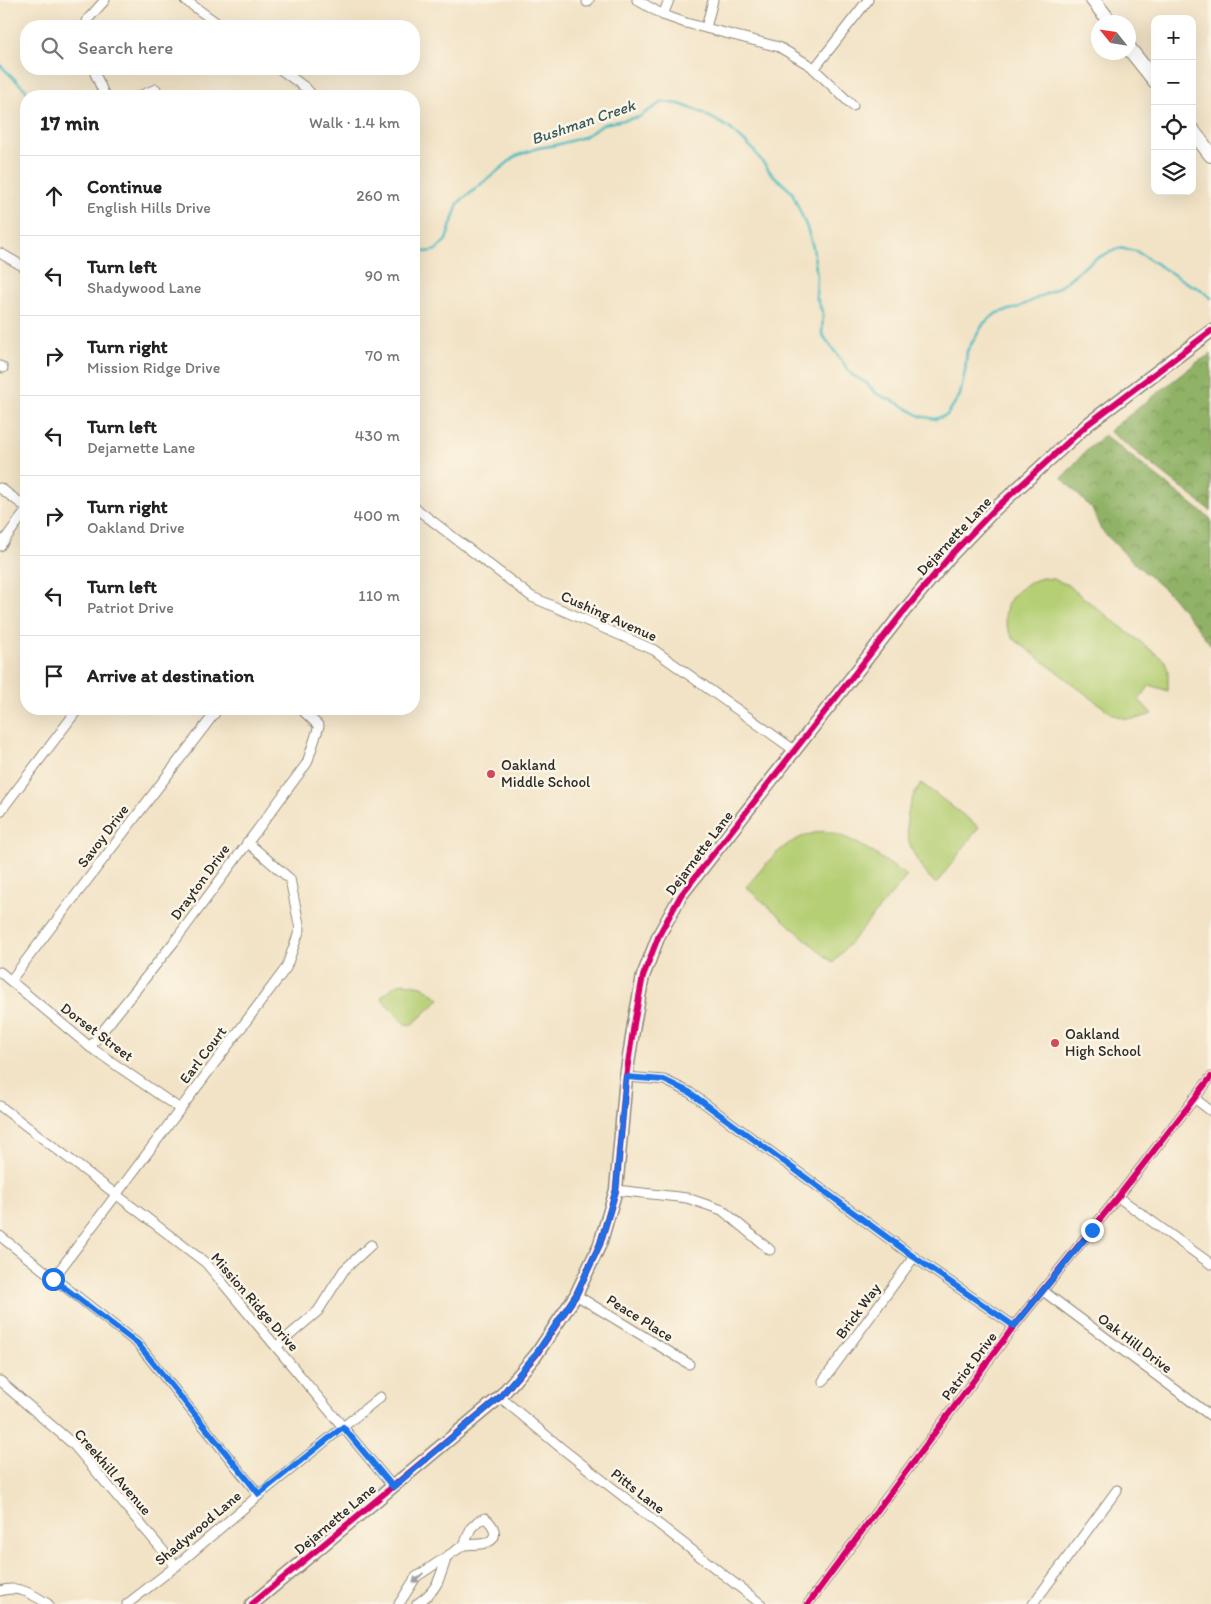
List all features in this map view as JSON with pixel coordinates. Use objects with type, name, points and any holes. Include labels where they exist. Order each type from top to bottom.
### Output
[{"type":"main road","points":[[1100,3],[1106,15]]},
{"type":"main road","points":[[1136,57],[1151,76]]},
{"type":"main road","points":[[1196,135],[1211,155]]},
{"type":"main road","name":"Dejarnette Lane","points":[[258,1602],[500,1397],[536,1354],[576,1295],[600,1244],[616,1190],[626,1077],[643,976],[659,935],[681,895],[900,616],[951,555],[994,510],[1088,424],[1211,331]]},
{"type":"street","points":[[88,20],[105,0]]},
{"type":"street","points":[[185,0],[213,20]]},
{"type":"street","points":[[637,0],[663,15],[779,47],[814,69],[853,106]]},
{"type":"street","points":[[663,15],[670,0]]},
{"type":"street","points":[[706,28],[713,0]]},
{"type":"street","points":[[814,69],[868,0]]},
{"type":"street","points":[[96,75],[102,90]]},
{"type":"street","points":[[288,75],[308,90]]},
{"type":"street","points":[[0,253],[20,265]]},
{"type":"street","points":[[0,488],[20,503]]},
{"type":"street","name":"Cushing Avenue","points":[[420,512],[532,598],[654,650],[794,750]]},
{"type":"street","points":[[0,546],[20,519]]},
{"type":"street","points":[[0,812],[73,715]]},
{"type":"street","name":"Savoy Drive","points":[[11,980],[213,715]]},
{"type":"street","name":"Drayton Drive","points":[[90,1047],[174,942],[307,763],[320,726],[308,715]]},
{"type":"street","name":"Earl Court","points":[[53,1279],[286,968],[300,929],[290,879],[247,842]]},
{"type":"street","name":"Dorset Street","points":[[0,972],[90,1047],[180,1108]]},
{"type":"street","points":[[626,1077],[664,1080],[689,1092],[914,1257],[1014,1326]]},
{"type":"street","name":"Patriot Drive","points":[[808,1604],[1014,1326],[1118,1197],[1211,1077]]},
{"type":"street","points":[[1194,1098],[1211,1110]]},
{"type":"street","name":"Mission Ridge Drive","points":[[0,1106],[206,1264],[393,1487]]},
{"type":"street","points":[[616,1190],[687,1198],[722,1210],[770,1250]]},
{"type":"street","points":[[1118,1197],[1211,1264]]},
{"type":"street","points":[[0,1236],[138,1344],[259,1494]]},
{"type":"street","points":[[276,1346],[318,1311],[344,1270],[371,1245]]},
{"type":"street","name":"Brick Way","points":[[823,1380],[914,1257]]},
{"type":"street","name":"Oak Hill Drive","points":[[1043,1291],[1211,1416]]},
{"type":"street","name":"Peace Place","points":[[576,1295],[689,1364]]},
{"type":"street","name":"Creekhill Avenue","points":[[1,1383],[73,1444],[176,1566]]},
{"type":"street","name":"Shadywood Lane","points":[[127,1604],[176,1566],[259,1494],[380,1397]]},
{"type":"street","name":"Pitts Lane","points":[[500,1397],[560,1448],[762,1604]]},
{"type":"street","points":[[1033,1604],[1117,1490]]},
{"type":"street","points":[[399,1604],[416,1577],[446,1559],[464,1545]]},
{"type":"street","points":[[417,1604],[430,1595],[439,1580],[446,1559]]},
{"type":"street","points":[[0,1591],[9,1588],[28,1591],[48,1604]]},
{"type":"green space","points":[[1211,354],[1211,511],[1109,431],[1196,363]]},
{"type":"green space","points":[[1104,435],[1211,519],[1211,645],[1172,596],[1133,562],[1101,530],[1092,509],[1062,478],[1084,453]]},
{"type":"green space","points":[[1042,578],[1053,579],[1066,584],[1165,661],[1168,671],[1168,691],[1150,685],[1139,700],[1152,714],[1132,719],[1112,714],[1014,639],[1005,619],[1009,601],[1022,587]]},
{"type":"green space","points":[[921,783],[979,827],[936,884],[917,861],[911,849],[908,836],[909,810],[913,796]]},
{"type":"green space","points":[[824,831],[847,838],[907,876],[833,963],[746,887],[771,858],[788,844],[810,834]]},
{"type":"green space","points":[[404,983],[422,986],[440,999],[412,1025],[405,1024],[381,998],[395,985]]},
{"type":"waterway","name":"Bushman Creek","points":[[0,65],[26,90]]},
{"type":"waterway","name":"Bushman Creek","points":[[420,251],[436,250],[446,240],[458,203],[516,156],[538,148],[584,137],[604,124],[639,117],[662,102],[679,104],[699,111],[728,127],[752,148],[771,173],[792,192],[813,247],[817,277],[816,296],[823,314],[822,334],[852,375],[865,382],[877,394],[900,404],[920,416],[935,419],[947,415],[960,395],[967,351],[984,323],[997,313],[1017,308],[1058,288],[1093,260],[1119,248],[1136,251],[1200,289],[1211,298]]},
{"type":"cycle path","points":[[252,1604],[500,1397],[536,1355],[576,1295],[600,1244],[616,1190],[626,1077],[643,976],[659,935],[681,895],[900,616],[951,555],[994,510],[1088,424],[1211,331]]},
{"type":"cycle path","points":[[808,1604],[1014,1326],[1118,1197],[1211,1077]]},
{"type":"place","name":"Oakland Middle School","points":[[491,774]]},
{"type":"place","name":"Oakland High School","points":[[1055,1043]]},
{"type":"route","points":[[53,1279],[138,1344],[259,1494],[343,1427],[393,1487],[500,1397],[536,1354],[576,1295],[600,1244],[616,1190],[626,1077],[664,1080],[689,1092],[914,1257],[1014,1326],[1092,1230]]}]
